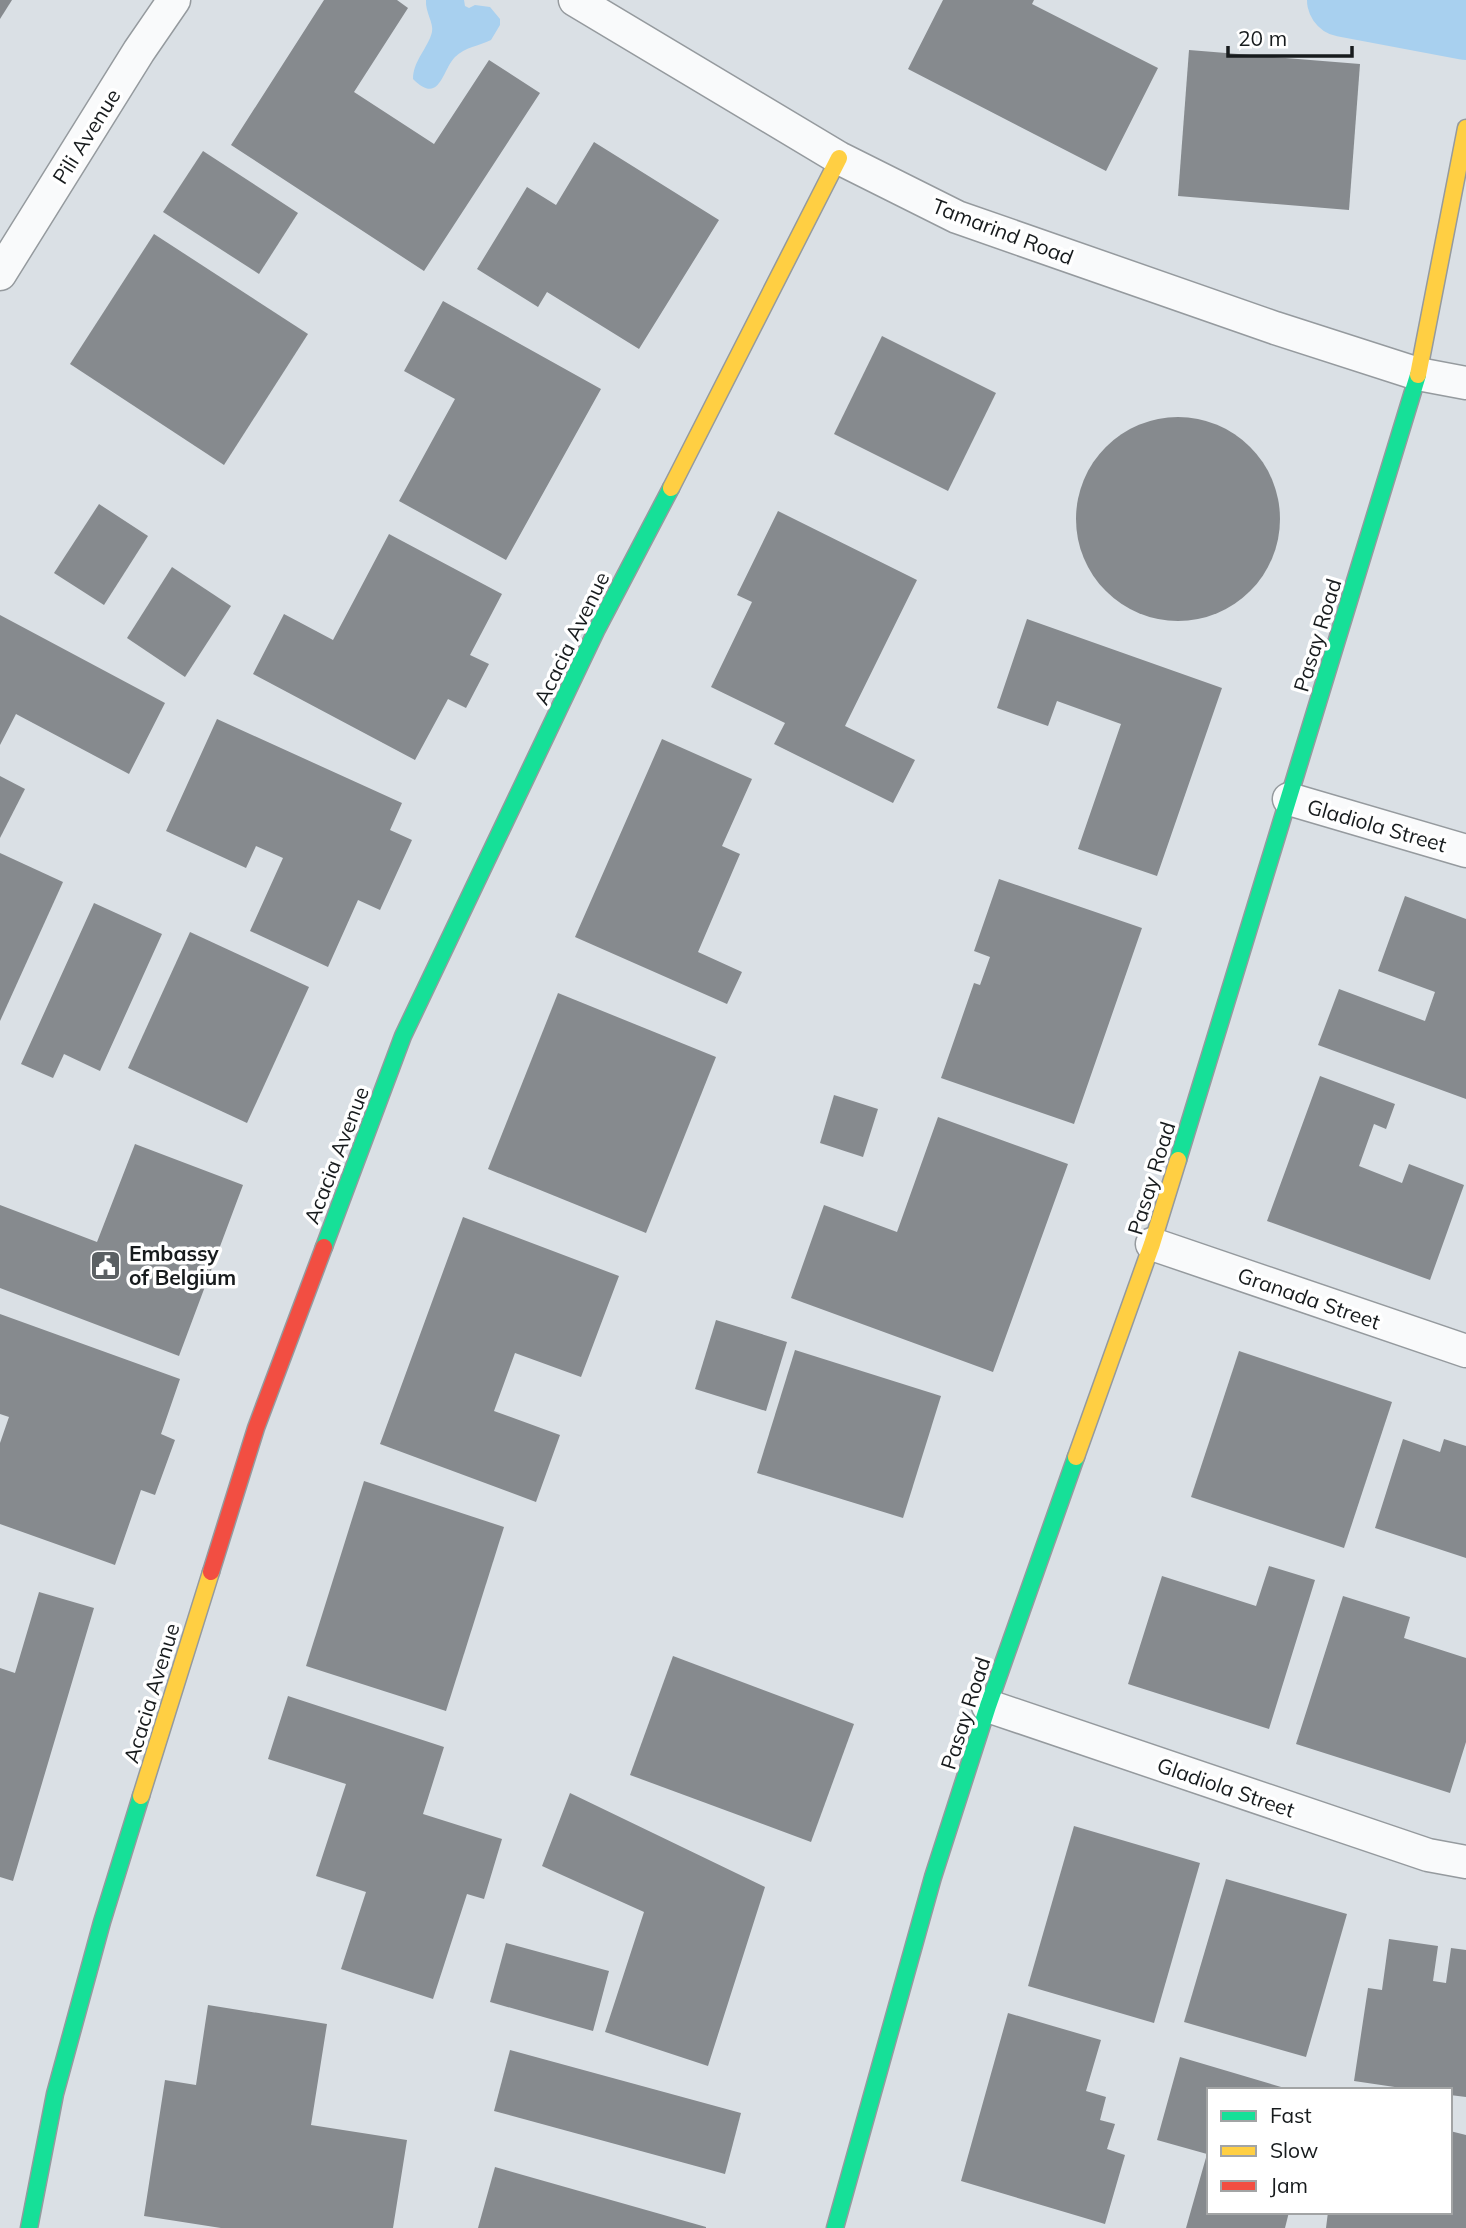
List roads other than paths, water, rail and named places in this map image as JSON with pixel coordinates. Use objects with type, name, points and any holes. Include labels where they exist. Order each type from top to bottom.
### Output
[{"type":"street","name":"Pili Avenue","points":[[0,274],[139,51],[174,0]]},
{"type":"street","name":"Tamarind Road","points":[[575,0],[839,159],[957,217],[1418,374],[1466,383]]},
{"type":"street","name":"Pasay Road","points":[[842,2226],[933,1877],[988,1706],[1152,1244],[1418,374],[1466,128]]},
{"type":"street","name":"Acacia Avenue","points":[[29,2228],[55,2094],[102,1922],[247,1454],[403,1036],[597,629],[730,377],[839,159]]},
{"type":"street","name":"Gladiola Street","points":[[1289,799],[1466,851]]},
{"type":"street","name":"Granada Street","points":[[1152,1244],[1466,1352]]},
{"type":"street","name":"Gladiola Street","points":[[988,1706],[1428,1855],[1466,1862]]},
{"type":"water","points":[[426,0],[464,0],[465,6],[469,8],[475,5],[490,7],[500,19],[500,25],[491,40],[455,57],[439,83],[429,89],[413,79],[415,66],[432,32]]},
{"type":"waterway","points":[[1344,0],[1466,23]]},
{"type":"place","name":"Embassy of Belgium","points":[[106,1265]]}]
